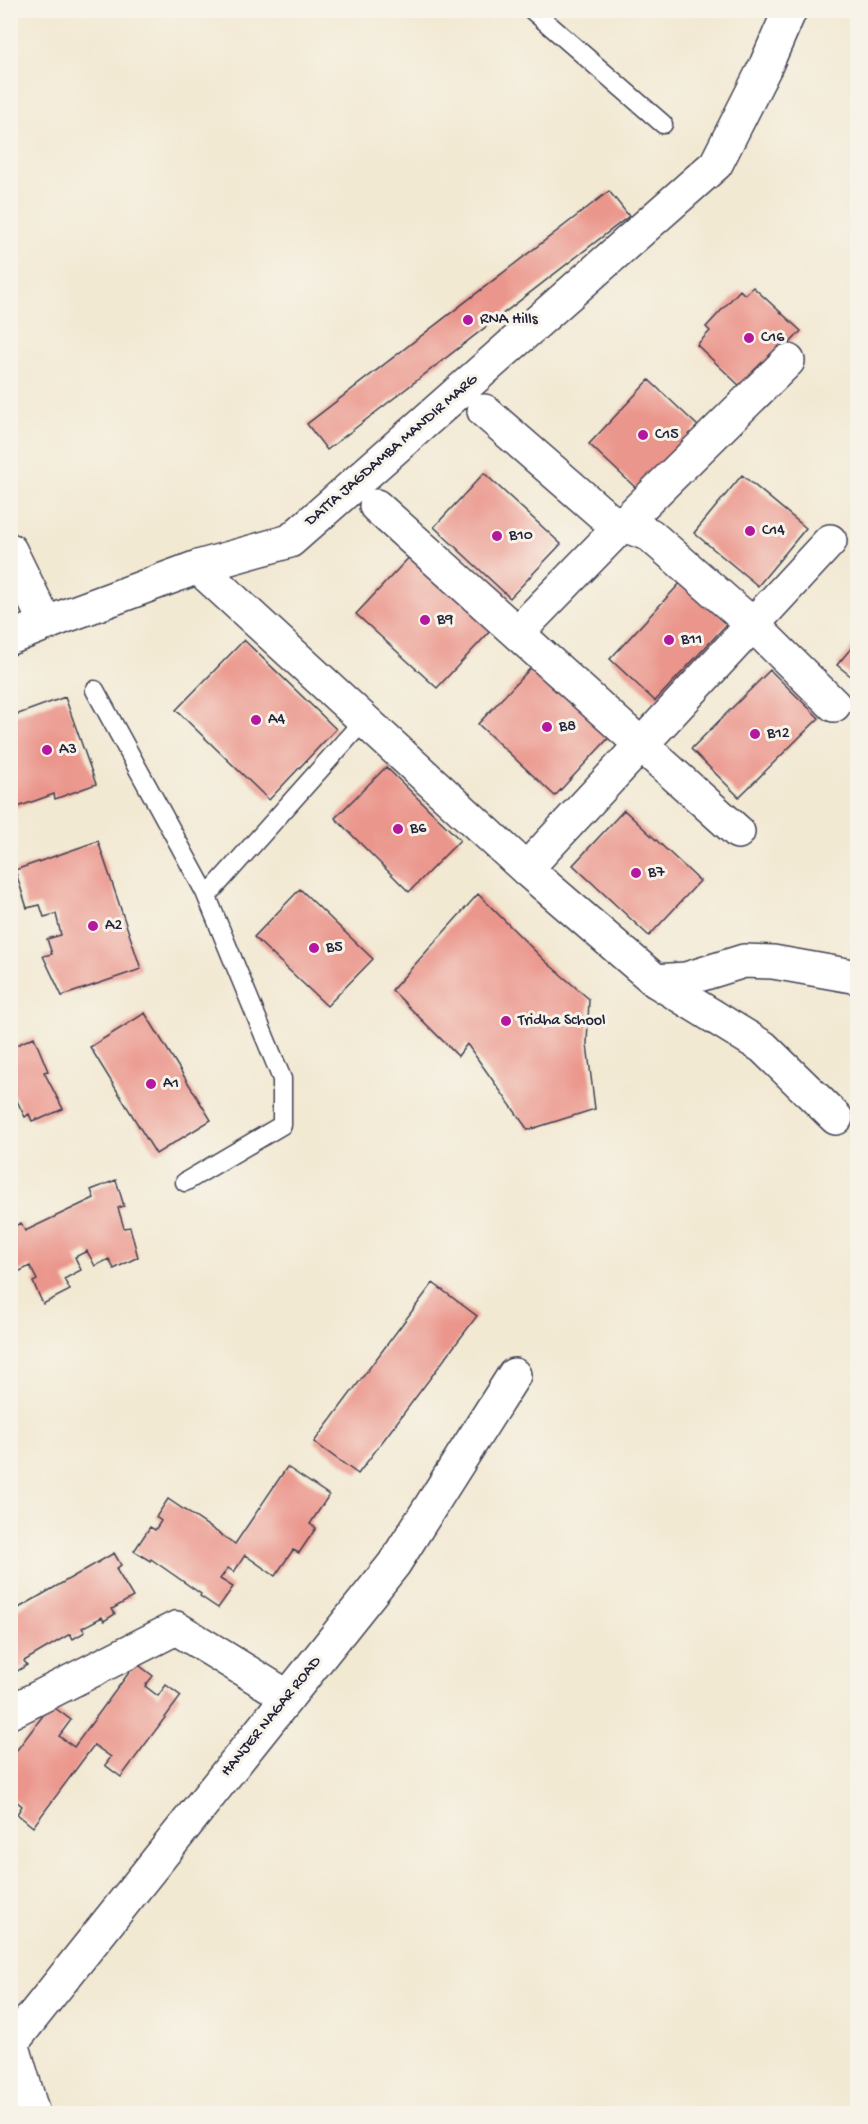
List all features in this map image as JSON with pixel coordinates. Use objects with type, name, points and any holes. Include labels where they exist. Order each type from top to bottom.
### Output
[{"type":"street","name":"DATTA JAGDAMBA MANDIR MARG","points":[[10,638],[198,567],[290,541],[716,164],[766,65],[790,10]]},
{"type":"street","points":[[518,632],[623,524],[788,361]]},
{"type":"street","points":[[484,411],[608,519],[650,535],[753,625],[834,705]]},
{"type":"street","points":[[376,506],[738,832]]},
{"type":"street","points":[[526,869],[830,541]]},
{"type":"street","points":[[10,550],[46,624]]},
{"type":"street","points":[[198,567],[526,869],[656,981],[764,1047],[837,1118]]},
{"type":"street","points":[[656,981],[686,979],[744,961],[774,962],[858,977]]},
{"type":"street","name":"HANJER NAGAR ROAD","points":[[11,2044],[394,1564],[514,1375]]},
{"type":"street","points":[[10,1712],[176,1628],[288,1697]]},
{"type":"street","points":[[11,2044],[33,2114]]},
{"type":"lane","points":[[532,10],[663,124]]},
{"type":"lane","points":[[95,690],[207,896],[282,1078],[282,1125],[185,1182]]},
{"type":"lane","points":[[207,896],[364,720]]},
{"type":"building","name":"RNA Hills","points":[[609,191],[629,216],[327,450],[307,424]]},
{"type":"building","name":"C16","points":[[753,287],[801,331],[745,391],[697,345],[710,331],[706,327],[740,290],[745,295]]},
{"type":"building","name":"C15","points":[[649,380],[698,426],[638,490],[589,444]]},
{"type":"building","name":"B10","points":[[484,473],[561,544],[510,598],[434,527]]},
{"type":"building","name":"C14","points":[[742,475],[806,528],[758,586],[694,533]]},
{"type":"building","name":"B9","points":[[414,552],[494,627],[437,688],[356,614]]},
{"type":"building","name":"B11","points":[[683,580],[729,622],[655,701],[610,659]]},
{"type":"building","name":"A4","points":[[244,640],[336,729],[269,800],[176,710]]},
{"type":"building","points":[[858,640],[858,682],[837,665]]},
{"type":"building","name":"B8","points":[[540,658],[616,730],[555,796],[478,724]]},
{"type":"building","name":"B12","points":[[770,670],[819,718],[739,797],[691,749]]},
{"type":"building","name":"A3","points":[[65,697],[96,784],[55,799],[54,794],[12,809],[13,814],[10,815],[10,717]]},
{"type":"building","name":"B6","points":[[386,767],[460,840],[409,892],[335,818]]},
{"type":"building","name":"B7","points":[[624,810],[700,881],[649,936],[573,865]]},
{"type":"building","name":"A2","points":[[98,841],[141,969],[62,996],[43,956],[52,954],[47,939],[61,935],[56,914],[44,917],[40,905],[27,908],[15,870]]},
{"type":"building","name":"B5","points":[[300,889],[373,959],[327,1006],[254,937]]},
{"type":"building","name":"Tridha School","points":[[478,894],[544,960],[589,999],[587,1044],[595,1109],[528,1130],[467,1044],[458,1056],[392,990]]},
{"type":"building","name":"A1","points":[[145,1013],[211,1120],[156,1154],[90,1047]]},
{"type":"building","points":[[34,1037],[48,1071],[44,1072],[63,1109],[32,1121],[29,1114],[25,1117],[14,1095],[10,1097],[10,1048]]},
{"type":"building","points":[[116,1180],[124,1206],[118,1208],[124,1228],[130,1227],[138,1257],[114,1269],[109,1259],[95,1266],[87,1251],[75,1257],[81,1270],[64,1279],[70,1290],[43,1304],[33,1282],[37,1280],[30,1266],[18,1272],[10,1257],[10,1228],[21,1223],[25,1231],[94,1198],[91,1190]]},
{"type":"building","points":[[433,1283],[477,1316],[358,1474],[314,1442]]},
{"type":"building","points":[[287,1467],[329,1495],[310,1524],[316,1528],[299,1553],[293,1550],[275,1576],[245,1555],[234,1572],[228,1568],[220,1579],[233,1587],[218,1608],[151,1559],[150,1561],[134,1551],[150,1527],[155,1530],[161,1521],[156,1517],[168,1499],[235,1544]]},
{"type":"building","points":[[114,1553],[121,1565],[116,1569],[133,1597],[112,1609],[115,1614],[104,1621],[102,1617],[82,1628],[85,1632],[73,1639],[70,1634],[24,1661],[27,1665],[16,1672],[13,1667],[10,1668],[10,1613]]},
{"type":"building","points":[[136,1663],[153,1676],[145,1686],[158,1696],[166,1685],[181,1696],[121,1777],[105,1765],[111,1757],[94,1745],[33,1827],[17,1814],[22,1806],[10,1796],[10,1759],[51,1705],[71,1720],[59,1736],[74,1747]]},
{"type":"place","name":"RNA Hills","points":[[468,320]]},
{"type":"place","name":"C16","points":[[749,338]]},
{"type":"place","name":"C15","points":[[643,435]]},
{"type":"place","name":"C14","points":[[750,531]]},
{"type":"place","name":"B10","points":[[497,536]]},
{"type":"place","name":"B9","points":[[425,620]]},
{"type":"place","name":"B11","points":[[669,640]]},
{"type":"place","name":"A4","points":[[256,720]]},
{"type":"place","name":"B8","points":[[547,727]]},
{"type":"place","name":"B12","points":[[755,734]]},
{"type":"place","name":"A3","points":[[47,750]]},
{"type":"place","name":"B6","points":[[398,829]]},
{"type":"place","name":"B7","points":[[636,873]]},
{"type":"place","name":"A2","points":[[93,926]]},
{"type":"place","name":"B5","points":[[314,948]]},
{"type":"place","name":"Tridha School","points":[[506,1021]]},
{"type":"place","name":"A1","points":[[151,1084]]}]
